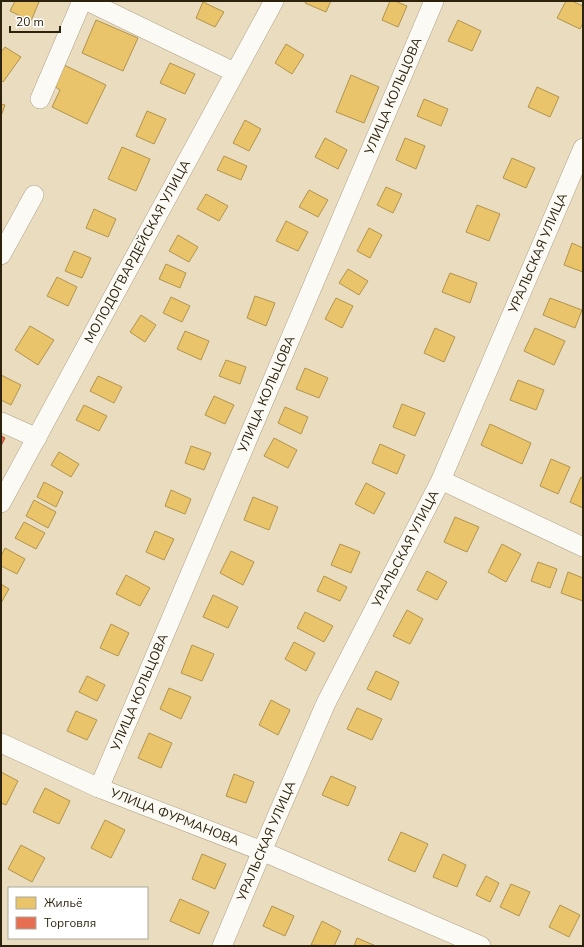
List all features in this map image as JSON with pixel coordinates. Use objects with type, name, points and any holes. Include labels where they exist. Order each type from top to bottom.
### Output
[{"type":"street","points":[[40,99],[82,1]]},
{"type":"street","points":[[87,1],[234,72]]},
{"type":"street","name":"МОЛОДОГВАРДЕЙСКАЯ УЛИЦА","points":[[1,503],[234,72],[274,1]]},
{"type":"street","name":"УЛИЦА КОЛЬЦОВА","points":[[99,788],[434,1]]},
{"type":"street","name":"УРАЛЬСКАЯ УЛИЦА","points":[[222,946],[326,703],[441,480],[583,148]]},
{"type":"street","points":[[1,256],[34,195]]},
{"type":"street","points":[[1,422],[37,438]]},
{"type":"street","points":[[441,480],[583,547]]},
{"type":"street","name":"УЛИЦА ФУРМАНОВА","points":[[1,743],[99,788],[262,850],[481,946]]},
{"type":"building: Жильё","points":[[15,1],[39,2],[31,21],[10,11]]},
{"type":"building: Жильё","points":[[306,1],[331,1],[326,12],[305,3]]},
{"type":"building: Жильё","points":[[390,1],[395,1],[407,6],[398,27],[382,20]]},
{"type":"building: Жильё","points":[[566,1],[572,1],[583,6],[583,23],[580,29],[557,18]]},
{"type":"building: Жильё","points":[[203,2],[224,12],[215,27],[196,18]]},
{"type":"building: Жильё","points":[[96,20],[138,38],[123,71],[82,53]]},
{"type":"building: Жильё","points":[[458,20],[481,31],[472,51],[448,41]]},
{"type":"building: Жильё","points":[[286,44],[304,55],[292,74],[275,63]]},
{"type":"building: Жильё","points":[[5,47],[21,57],[3,82],[1,80],[1,52]]},
{"type":"building: Жильё","points":[[170,63],[195,74],[185,94],[160,83]]},
{"type":"building: Жильё","points":[[64,65],[106,85],[87,124],[52,107],[60,90],[54,86]]},
{"type":"building: Жильё","points":[[351,75],[379,87],[364,123],[336,112]]},
{"type":"building: Жильё","points":[[537,87],[559,97],[550,117],[528,107]]},
{"type":"building: Жильё","points":[[424,99],[448,109],[441,126],[417,116]]},
{"type":"building: Жильё","points":[[1,104],[5,105],[1,116]]},
{"type":"building: Жильё","points":[[147,111],[166,119],[154,144],[136,136]]},
{"type":"building: Жильё","points":[[245,120],[261,129],[249,151],[233,143]]},
{"type":"building: Жильё","points":[[325,138],[347,150],[338,169],[315,157]]},
{"type":"building: Жильё","points":[[405,138],[425,146],[416,169],[396,160]]},
{"type":"building: Жильё","points":[[122,147],[150,159],[136,191],[108,179]]},
{"type":"building: Жильё","points":[[224,156],[247,166],[241,180],[217,170]]},
{"type":"building: Жильё","points":[[512,158],[535,168],[526,188],[503,178]]},
{"type":"building: Жильё","points":[[386,187],[402,194],[393,213],[377,205]]},
{"type":"building: Жильё","points":[[309,190],[328,200],[318,217],[299,207]]},
{"type":"building: Жильё","points":[[206,194],[228,206],[219,221],[197,209]]},
{"type":"building: Жильё","points":[[477,205],[500,214],[489,241],[466,232]]},
{"type":"building: Жильё","points":[[94,209],[116,219],[108,237],[86,228]]},
{"type":"building: Жильё","points":[[286,221],[308,232],[298,251],[276,241]]},
{"type":"building: Жильё","points":[[369,228],[382,235],[370,258],[357,251]]},
{"type":"building: Жильё","points":[[178,235],[198,247],[189,262],[169,251]]},
{"type":"building: Жильё","points":[[572,243],[583,248],[583,272],[564,265]]},
{"type":"building: Жильё","points":[[74,251],[91,258],[82,278],[65,271]]},
{"type":"building: Жильё","points":[[166,264],[186,273],[180,288],[159,279]]},
{"type":"building: Жильё","points":[[348,269],[368,281],[359,295],[339,283]]},
{"type":"building: Жильё","points":[[450,273],[477,283],[470,303],[442,292]]},
{"type":"building: Жильё","points":[[57,277],[77,287],[68,306],[47,296]]},
{"type":"building: Жильё","points":[[255,296],[275,303],[266,326],[247,318]]},
{"type":"building: Жильё","points":[[171,297],[190,306],[182,322],[163,313]]},
{"type":"building: Жильё","points":[[336,298],[353,306],[342,328],[325,319]]},
{"type":"building: Жильё","points":[[550,298],[582,310],[575,328],[543,315]]},
{"type":"building: Жильё","points":[[141,315],[156,325],[145,342],[130,332]]},
{"type":"building: Жильё","points":[[30,326],[54,340],[38,365],[15,350]]},
{"type":"building: Жильё","points":[[435,328],[455,337],[444,362],[424,353]]},
{"type":"building: Жильё","points":[[535,328],[565,341],[554,365],[524,351]]},
{"type":"building: Жильё","points":[[185,331],[209,341],[201,360],[177,349]]},
{"type":"building: Жильё","points":[[226,360],[246,367],[240,384],[219,376]]},
{"type":"building: Жильё","points":[[305,368],[328,378],[319,398],[296,389]]},
{"type":"building: Жильё","points":[[1,375],[21,385],[11,405],[1,400]]},
{"type":"building: Жильё","points":[[98,376],[122,387],[114,403],[90,391]]},
{"type":"building: Жильё","points":[[518,380],[544,390],[536,410],[510,400]]},
{"type":"building: Жильё","points":[[214,396],[234,405],[225,424],[205,415]]},
{"type":"building: Жильё","points":[[402,404],[425,413],[415,436],[393,427]]},
{"type":"building: Жильё","points":[[84,405],[107,416],[99,431],[76,420]]},
{"type":"building: Жильё","points":[[285,407],[308,417],[301,434],[278,423]]},
{"type":"building: Жильё","points":[[490,424],[531,443],[522,464],[481,445]]},
{"type":"building: Жильё","points":[[274,438],[297,450],[288,468],[264,456]]},
{"type":"building: Жильё","points":[[380,444],[405,455],[397,474],[372,463]]},
{"type":"building: Жильё","points":[[191,446],[211,453],[204,470],[185,463]]},
{"type":"building: Жильё","points":[[59,452],[79,464],[71,477],[51,465]]},
{"type":"building: Жильё","points":[[551,459],[570,467],[558,494],[540,486]]},
{"type":"building: Жильё","points":[[581,477],[583,478],[583,508],[570,502]]},
{"type":"building: Жильё","points":[[44,482],[63,492],[56,507],[37,497]]},
{"type":"building: Жильё","points":[[366,483],[385,493],[374,514],[355,504]]},
{"type":"building: Жильё","points":[[171,490],[191,499],[185,514],[165,506]]},
{"type":"building: Жильё","points":[[253,497],[278,507],[269,530],[244,520]]},
{"type":"building: Жильё","points":[[34,500],[56,512],[48,528],[26,516]]},
{"type":"building: Жильё","points":[[455,517],[479,527],[467,552],[444,542]]},
{"type":"building: Жильё","points":[[24,522],[45,533],[36,549],[15,538]]},
{"type":"building: Жильё","points":[[155,531],[174,539],[164,560],[146,552]]},
{"type":"building: Жильё","points":[[340,544],[360,552],[351,573],[331,565]]},
{"type":"building: Жильё","points":[[502,544],[521,554],[506,582],[488,572]]},
{"type":"building: Жильё","points":[[5,548],[25,559],[17,574],[1,566],[1,556]]},
{"type":"building: Жильё","points":[[231,551],[254,562],[243,585],[220,573]]},
{"type":"building: Жильё","points":[[538,562],[557,569],[550,588],[531,581]]},
{"type":"building: Жильё","points":[[427,571],[447,582],[437,600],[417,590]]},
{"type":"building: Жильё","points":[[568,572],[583,578],[583,601],[561,593]]},
{"type":"building: Жильё","points":[[126,575],[150,588],[140,606],[116,594]]},
{"type":"building: Жильё","points":[[324,576],[347,587],[340,601],[317,591]]},
{"type":"building: Жильё","points":[[1,584],[9,589],[1,603]]},
{"type":"building: Жильё","points":[[213,595],[238,607],[228,628],[203,617]]},
{"type":"building: Жильё","points":[[407,610],[423,619],[410,644],[393,636]]},
{"type":"building: Жильё","points":[[305,612],[333,626],[324,642],[297,628]]},
{"type":"building: Жильё","points":[[111,624],[129,633],[118,656],[100,648]]},
{"type":"building: Жильё","points":[[294,642],[315,653],[306,671],[285,659]]},
{"type":"building: Жильё","points":[[192,645],[214,654],[202,681],[181,673]]},
{"type":"building: Жильё","points":[[376,671],[399,682],[391,700],[367,689]]},
{"type":"building: Жильё","points":[[87,676],[105,685],[97,701],[79,692]]},
{"type":"building: Жильё","points":[[169,688],[191,697],[181,719],[160,709]]},
{"type":"building: Жильё","points":[[271,700],[290,710],[278,735],[259,725]]},
{"type":"building: Жильё","points":[[357,708],[382,719],[372,740],[347,729]]},
{"type":"building: Жильё","points":[[76,711],[97,720],[87,740],[67,731]]},
{"type":"building: Жильё","points":[[149,733],[172,743],[161,768],[138,758]]},
{"type":"building: Жильё","points":[[1,772],[18,781],[6,805],[1,803]]},
{"type":"building: Жильё","points":[[234,774],[254,782],[246,803],[226,796]]},
{"type":"building: Жильё","points":[[331,776],[356,787],[348,806],[322,795]]},
{"type":"building: Жильё","points":[[45,788],[70,801],[59,824],[33,812]]},
{"type":"building: Жильё","points":[[105,820],[125,830],[111,858],[91,848]]},
{"type":"building: Жильё","points":[[401,832],[428,844],[415,872],[388,860]]},
{"type":"building: Жильё","points":[[21,845],[45,858],[32,882],[8,869]]},
{"type":"building: Жильё","points":[[202,854],[226,864],[215,889],[192,879]]},
{"type":"building: Жильё","points":[[443,854],[466,865],[457,887],[433,877]]},
{"type":"building: Жильё","points":[[486,876],[499,883],[490,902],[476,895]]},
{"type":"building: Жильё","points":[[511,884],[530,892],[519,916],[500,907]]},
{"type":"building: Жильё","points":[[180,899],[209,912],[199,934],[170,921]]},
{"type":"building: Жильё","points":[[560,905],[580,915],[569,937],[549,927]]},
{"type":"building: Жильё","points":[[272,906],[294,916],[285,936],[263,926]]},
{"type":"building: Жильё","points":[[322,921],[341,931],[334,946],[311,945]]},
{"type":"building: Жильё","points":[[357,938],[376,946],[354,946]]},
{"type":"building: Торговля","points":[[1,436],[5,438],[1,446]]}]
